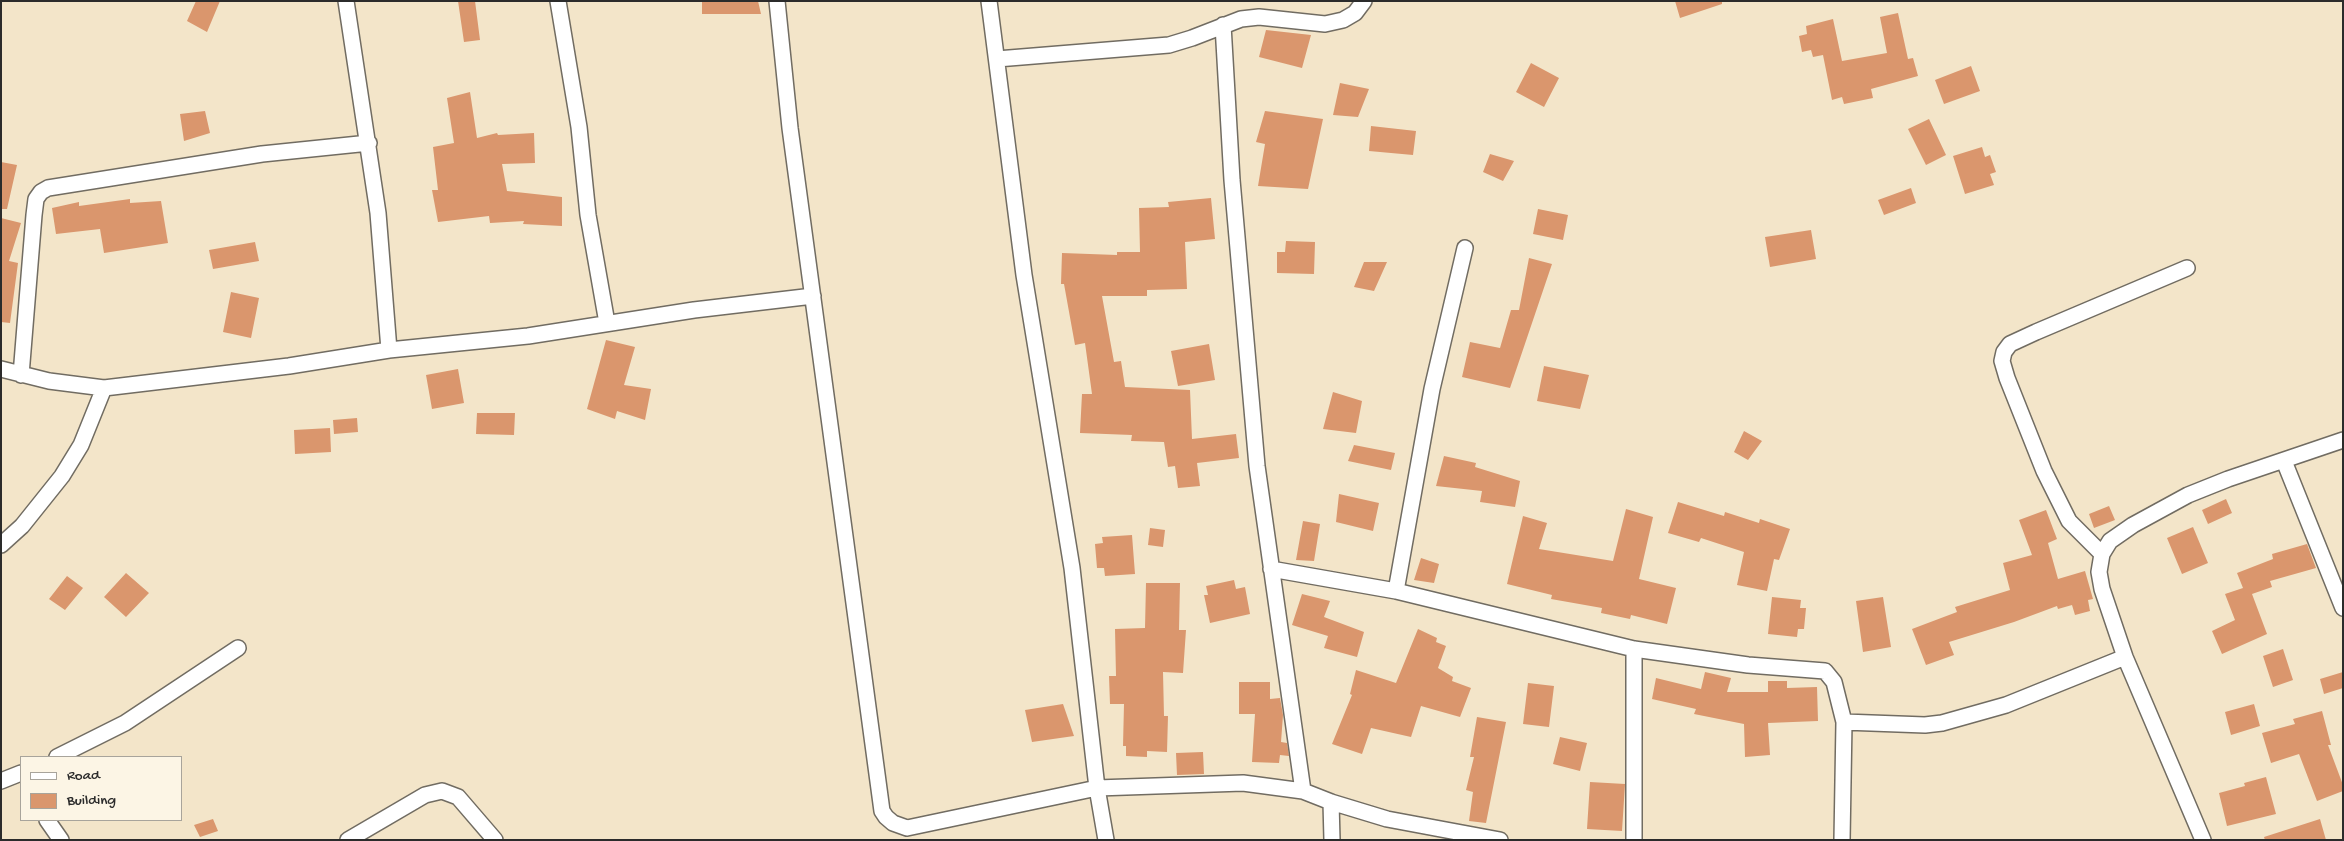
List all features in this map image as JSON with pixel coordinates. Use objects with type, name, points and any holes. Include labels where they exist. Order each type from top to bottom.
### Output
[{"type":"street","points":[[346,1],[369,143],[386,290],[389,350]]},
{"type":"street","points":[[558,1],[580,127],[588,215],[606,324]]},
{"type":"street","points":[[777,1],[790,128],[882,811],[893,823],[907,828],[1096,788],[1243,783],[1303,791],[1331,802],[1387,819],[1500,840]]},
{"type":"street","points":[[989,1],[1024,275],[1072,568],[1096,788],[1106,840]]},
{"type":"street","points":[[997,59],[1169,45],[1241,19],[1259,17],[1325,24],[1343,20],[1355,13],[1364,1]]},
{"type":"street","points":[[1223,25],[1232,190],[1257,466],[1303,791]]},
{"type":"street","points":[[21,375],[34,215],[36,199],[41,192],[48,188],[262,154],[369,143]]},
{"type":"street","points":[[1396,591],[1432,389],[1464,248]]},
{"type":"street","points":[[2102,554],[2069,521],[2044,472],[2007,378],[2002,361],[2004,352],[2010,344],[2036,332],[2187,268]]},
{"type":"street","points":[[1,369],[49,381],[104,388],[289,366],[389,350],[519,337],[764,300],[813,296]]},
{"type":"street","points":[[1,545],[22,526],[62,476],[81,445],[104,388]]},
{"type":"street","points":[[2203,840],[2125,657],[2102,588],[2099,572],[2102,554],[2110,541],[2133,525],[2188,495],[2228,479],[2343,440]]},
{"type":"street","points":[[2284,461],[2343,608]]},
{"type":"street","points":[[1271,569],[1396,591],[1634,649],[1748,665],[1825,671],[1834,682],[1844,722],[1842,840]]},
{"type":"street","points":[[59,756],[125,723],[238,648]]},
{"type":"street","points":[[1634,649],[1634,840]]},
{"type":"street","points":[[1844,722],[1925,725],[1942,723],[2006,705],[2125,657]]},
{"type":"street","points":[[348,840],[425,794],[442,791],[458,796],[496,840]]},
{"type":"street","points":[[1331,802],[1332,840]]},
{"type":"street","points":[[48,821],[61,840]]},
{"type":"building","points":[[196,1],[220,1],[207,32],[187,21]]},
{"type":"building","points":[[458,1],[475,1],[480,40],[464,42]]},
{"type":"building","points":[[702,1],[758,1],[761,14],[702,14]]},
{"type":"building","points":[[1675,1],[1722,1],[1722,4],[1680,18]]},
{"type":"building","points":[[1898,13],[1908,59],[1913,58],[1918,76],[1871,89],[1873,98],[1844,104],[1842,97],[1832,100],[1823,55],[1813,57],[1811,50],[1802,52],[1799,36],[1807,34],[1806,26],[1833,19],[1842,61],[1887,53],[1880,17]]},
{"type":"building","points":[[1266,30],[1311,35],[1302,68],[1259,57]]},
{"type":"building","points":[[1531,63],[1559,78],[1544,107],[1516,92]]},
{"type":"building","points":[[1971,66],[1980,91],[1944,104],[1935,80]]},
{"type":"building","points":[[1340,83],[1369,89],[1358,117],[1333,115]]},
{"type":"building","points":[[470,92],[477,138],[497,133],[498,135],[534,133],[535,163],[502,164],[507,191],[562,197],[562,226],[523,224],[524,221],[490,223],[489,216],[438,222],[432,190],[438,190],[433,147],[454,143],[447,98]]},
{"type":"building","points":[[205,111],[210,133],[184,141],[180,114]]},
{"type":"building","points":[[1265,111],[1323,119],[1308,189],[1258,186],[1265,144],[1256,142]]},
{"type":"building","points":[[1929,119],[1946,155],[1926,165],[1908,129]]},
{"type":"building","points":[[1371,126],[1416,131],[1413,155],[1369,151]]},
{"type":"building","points":[[1982,147],[1985,157],[1990,155],[1996,172],[1990,174],[1994,185],[1965,194],[1953,156]]},
{"type":"building","points":[[1490,154],[1514,161],[1503,181],[1483,172]]},
{"type":"building","points":[[1,162],[17,165],[7,209],[1,209]]},
{"type":"building","points":[[1911,188],[1916,203],[1884,215],[1878,200]]},
{"type":"building","points":[[1211,198],[1215,239],[1185,242],[1187,289],[1147,290],[1147,296],[1102,296],[1114,362],[1121,361],[1125,387],[1190,390],[1192,439],[1236,434],[1239,458],[1197,463],[1200,486],[1178,488],[1175,466],[1168,467],[1164,442],[1131,441],[1132,435],[1080,433],[1082,394],[1092,394],[1085,343],[1075,345],[1064,284],[1061,284],[1062,253],[1117,255],[1117,252],[1140,252],[1139,208],[1169,207],[1168,202]]},
{"type":"building","points":[[130,199],[130,203],[161,201],[168,243],[104,253],[100,229],[56,234],[52,208],[79,202],[79,206]]},
{"type":"building","points":[[1538,209],[1568,215],[1563,240],[1533,234]]},
{"type":"building","points":[[1,218],[21,223],[9,261],[18,263],[10,323],[1,322]]},
{"type":"building","points":[[1811,230],[1816,259],[1770,267],[1765,237]]},
{"type":"building","points":[[1286,241],[1315,242],[1314,274],[1277,273],[1277,252],[1285,252]]},
{"type":"building","points":[[255,242],[259,261],[213,269],[209,250]]},
{"type":"building","points":[[1529,258],[1552,264],[1510,388],[1462,377],[1470,342],[1500,348],[1511,310],[1519,310]]},
{"type":"building","points":[[1364,262],[1387,262],[1374,291],[1354,287]]},
{"type":"building","points":[[231,292],[259,298],[251,338],[223,332]]},
{"type":"building","points":[[606,340],[635,347],[624,385],[651,389],[645,420],[617,411],[615,419],[587,409]]},
{"type":"building","points":[[1209,344],[1215,380],[1178,386],[1171,351]]},
{"type":"building","points":[[1544,366],[1589,375],[1580,409],[1537,401]]},
{"type":"building","points":[[458,369],[464,403],[432,409],[426,375]]},
{"type":"building","points":[[1333,392],[1362,401],[1356,433],[1323,429]]},
{"type":"building","points":[[477,413],[515,413],[514,435],[476,434]]},
{"type":"building","points":[[357,418],[358,432],[334,434],[333,420]]},
{"type":"building","points":[[330,428],[331,452],[295,454],[294,430]]},
{"type":"building","points":[[1744,431],[1762,441],[1748,460],[1734,452]]},
{"type":"building","points":[[1354,445],[1395,453],[1391,470],[1348,461]]},
{"type":"building","points":[[1444,456],[1476,463],[1475,467],[1520,481],[1515,507],[1480,502],[1482,491],[1436,486]]},
{"type":"building","points":[[1339,494],[1379,503],[1373,531],[1336,522]]},
{"type":"building","points":[[2226,499],[2232,513],[2208,524],[2202,510]]},
{"type":"building","points":[[1678,502],[1724,516],[1725,512],[1759,523],[1760,519],[1790,529],[1779,560],[1774,559],[1767,591],[1737,585],[1744,552],[1701,538],[1699,542],[1668,533]]},
{"type":"building","points":[[2109,506],[2115,520],[2094,528],[2089,514]]},
{"type":"building","points":[[1626,509],[1653,517],[1639,579],[1676,588],[1667,624],[1631,615],[1630,619],[1601,613],[1602,608],[1551,599],[1552,595],[1507,584],[1523,516],[1547,523],[1539,549],[1613,561]]},
{"type":"building","points":[[2046,510],[2057,539],[2048,543],[2058,579],[2085,571],[2093,599],[2088,600],[2090,611],[2075,615],[2072,605],[2058,609],[2057,606],[2014,622],[1949,642],[1954,655],[1926,665],[1912,629],[1957,612],[1955,607],[2010,590],[2003,563],[2032,555],[2019,520]]},
{"type":"building","points":[[1303,521],[1320,524],[1314,561],[1296,560]]},
{"type":"building","points":[[2193,527],[2208,563],[2182,574],[2167,538]]},
{"type":"building","points":[[1150,528],[1165,530],[1163,547],[1148,545]]},
{"type":"building","points":[[1132,535],[1135,574],[1105,576],[1104,568],[1097,568],[1095,544],[1103,543],[1102,537]]},
{"type":"building","points":[[2307,544],[2316,568],[2270,581],[2272,587],[2252,594],[2267,634],[2222,654],[2212,631],[2235,620],[2225,594],[2243,588],[2237,573],[2273,559],[2272,554]]},
{"type":"building","points":[[1421,558],[1439,564],[1434,583],[1414,580]]},
{"type":"building","points":[[126,573],[149,593],[126,617],[104,597]]},
{"type":"building","points":[[67,576],[83,588],[65,610],[49,599]]},
{"type":"building","points":[[1234,580],[1236,589],[1245,587],[1250,614],[1210,623],[1204,595],[1208,595],[1206,586]]},
{"type":"building","points":[[1146,583],[1180,583],[1179,630],[1186,630],[1183,673],[1163,672],[1164,716],[1168,716],[1167,752],[1147,751],[1147,757],[1126,756],[1126,746],[1123,746],[1124,704],[1110,704],[1109,676],[1116,676],[1115,629],[1145,628]]},
{"type":"building","points":[[1302,594],[1330,601],[1324,617],[1364,632],[1357,657],[1324,648],[1328,636],[1292,625]]},
{"type":"building","points":[[1772,597],[1801,600],[1800,608],[1806,608],[1804,629],[1798,629],[1797,637],[1768,634]]},
{"type":"building","points":[[1883,597],[1891,647],[1863,652],[1856,601]]},
{"type":"building","points":[[1418,629],[1437,638],[1436,642],[1446,646],[1438,668],[1453,677],[1452,681],[1471,688],[1460,717],[1421,706],[1411,737],[1371,728],[1362,754],[1332,744],[1352,695],[1350,694],[1356,670],[1396,683]]},
{"type":"building","points":[[2283,649],[2293,680],[2273,687],[2263,656]]},
{"type":"building","points":[[1705,672],[1731,678],[1727,692],[1768,692],[1768,681],[1787,681],[1787,688],[1817,687],[1818,721],[1768,723],[1770,755],[1745,757],[1744,724],[1694,714],[1696,709],[1652,699],[1656,678],[1701,689]]},
{"type":"building","points":[[2343,672],[2343,688],[2324,694],[2320,679]]},
{"type":"building","points":[[1239,682],[1270,682],[1270,699],[1280,698],[1283,715],[1281,742],[1287,743],[1289,756],[1280,755],[1279,763],[1252,762],[1255,714],[1239,714]]},
{"type":"building","points":[[1528,683],[1554,686],[1549,727],[1523,724]]},
{"type":"building","points":[[1063,704],[1074,736],[1032,742],[1025,710]]},
{"type":"building","points":[[2254,704],[2260,726],[2231,735],[2225,712]]},
{"type":"building","points":[[2322,711],[2331,745],[2328,745],[2343,785],[2343,791],[2317,801],[2299,754],[2271,763],[2262,733],[2295,724],[2293,719]]},
{"type":"building","points":[[1477,717],[1506,722],[1486,823],[1469,821],[1473,792],[1466,790],[1474,757],[1470,757]]},
{"type":"building","points":[[1560,737],[1587,743],[1580,771],[1553,764]]},
{"type":"building","points":[[1203,752],[1204,774],[1177,775],[1176,753]]},
{"type":"building","points":[[2266,777],[2276,814],[2227,826],[2219,793],[2245,786],[2244,783]]},
{"type":"building","points":[[1590,782],[1625,784],[1622,831],[1587,829]]},
{"type":"building","points":[[213,819],[218,831],[200,837],[194,825]]},
{"type":"building","points":[[2320,819],[2326,840],[2265,840],[2264,837]]}]
